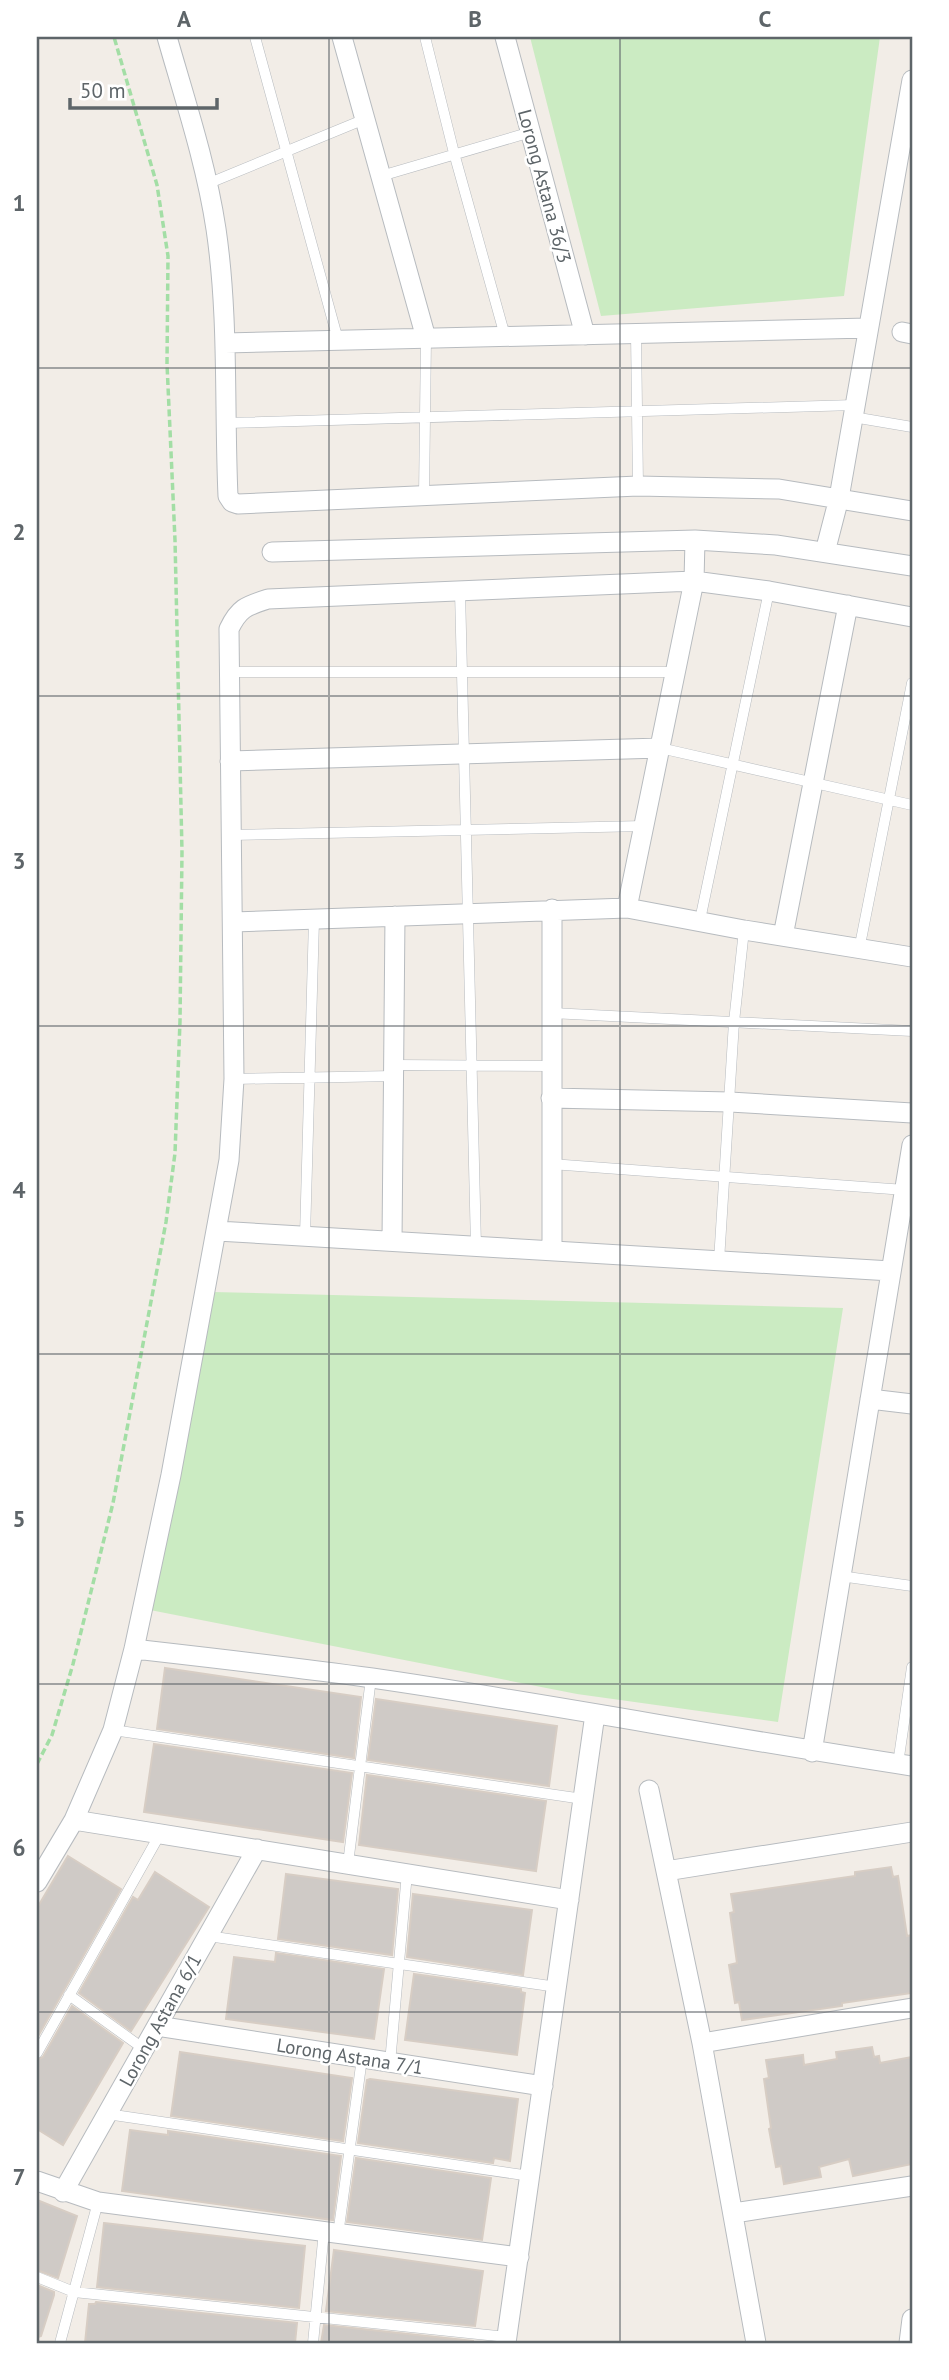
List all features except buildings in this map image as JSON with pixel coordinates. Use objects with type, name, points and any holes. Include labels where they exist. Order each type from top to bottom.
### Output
[{"type":"street","points":[[167,37],[207,184],[216,230],[225,342],[228,496],[232,502],[238,504],[638,486],[779,489],[912,510]]},
{"type":"street","points":[[342,37],[426,338]]},
{"type":"street","name":"Lorong Astana 36/3","points":[[505,37],[585,335]]},
{"type":"street","points":[[825,552],[839,498],[912,80]]},
{"type":"street","points":[[225,342],[869,328]]},
{"type":"street","points":[[627,908],[694,580],[695,540]]},
{"type":"street","points":[[272,552],[695,540],[776,545],[912,566]]},
{"type":"street","points":[[37,1882],[74,1820],[113,1730],[134,1648],[171,1475],[229,1160],[234,1079],[229,629],[237,613],[268,599],[694,580],[912,617]]},
{"type":"street","points":[[783,936],[848,605]]},
{"type":"street","points":[[230,761],[660,748]]},
{"type":"street","points":[[233,922],[627,908],[912,957]]},
{"type":"street","points":[[552,909],[552,1251]]},
{"type":"street","points":[[392,1241],[395,916]]},
{"type":"street","points":[[551,1098],[730,1102],[912,1113]]},
{"type":"street","points":[[812,1752],[911,1157]]},
{"type":"street","points":[[217,1231],[891,1271]]},
{"type":"street","points":[[870,1399],[912,1405]]},
{"type":"street","points":[[134,1648],[371,1678],[812,1752],[905,1765]]},
{"type":"street","points":[[507,2340],[595,1714]]},
{"type":"street","points":[[649,1790],[702,2043],[755,2343]]},
{"type":"street","points":[[74,1820],[569,1899]]},
{"type":"street","points":[[666,1871],[912,1832]]},
{"type":"street","name":"Lorong Astana 6/1","points":[[63,2192],[257,1849]]},
{"type":"street","points":[[702,2043],[912,2008]]},
{"type":"street","name":"Lorong Astana 7/1","points":[[157,2026],[543,2086]]},
{"type":"street","points":[[37,2181],[98,2202],[519,2257]]},
{"type":"street","points":[[734,2213],[912,2186]]},
{"type":"street","points":[[909,2343],[912,2319]]},
{"type":"lane","points":[[255,37],[338,340]]},
{"type":"lane","points":[[425,37],[505,336]]},
{"type":"lane","points":[[207,184],[365,119]]},
{"type":"lane","points":[[381,176],[531,132]]},
{"type":"lane","points":[[636,333],[638,486]]},
{"type":"lane","points":[[425,496],[426,338]]},
{"type":"lane","points":[[225,423],[637,411],[854,411],[912,427]]},
{"type":"lane","points":[[460,591],[476,1247]]},
{"type":"lane","points":[[700,920],[769,591]]},
{"type":"lane","points":[[230,672],[675,672]]},
{"type":"lane","points":[[859,950],[912,684]]},
{"type":"lane","points":[[660,748],[813,780],[912,805]]},
{"type":"lane","points":[[230,835],[644,826]]},
{"type":"lane","points":[[305,1236],[314,920]]},
{"type":"lane","points":[[719,1261],[734,1022],[744,930]]},
{"type":"lane","points":[[551,1013],[912,1031]]},
{"type":"lane","points":[[234,1079],[309,1078],[471,1066],[551,1066]]},
{"type":"lane","points":[[551,1164],[905,1190]]},
{"type":"lane","points":[[840,1576],[912,1586]]},
{"type":"lane","points":[[905,1765],[912,1667]]},
{"type":"lane","points":[[348,1864],[371,1678]]},
{"type":"lane","points":[[113,1730],[583,1799]]},
{"type":"lane","points":[[37,2053],[160,1834]]},
{"type":"lane","points":[[390,2063],[407,1873]]},
{"type":"lane","points":[[208,1936],[557,1987]]},
{"type":"lane","points":[[69,1995],[144,2049]]},
{"type":"lane","points":[[313,2343],[315,2317],[331,2233],[350,2150],[362,2058]]},
{"type":"lane","points":[[107,2114],[530,2176]]},
{"type":"lane","points":[[60,2343],[98,2202]]},
{"type":"lane","points":[[37,2277],[74,2292],[507,2340]]},
{"type":"path","points":[[37,1764],[52,1735],[113,1503],[166,1222],[175,1153],[182,852],[175,540],[167,364],[168,256],[157,185],[114,37]]},
{"type":"green space","points":[[530,37],[880,37],[844,296],[601,316]]},
{"type":"green space","points":[[213,1292],[843,1308],[778,1722],[577,1694],[150,1610]]}]
